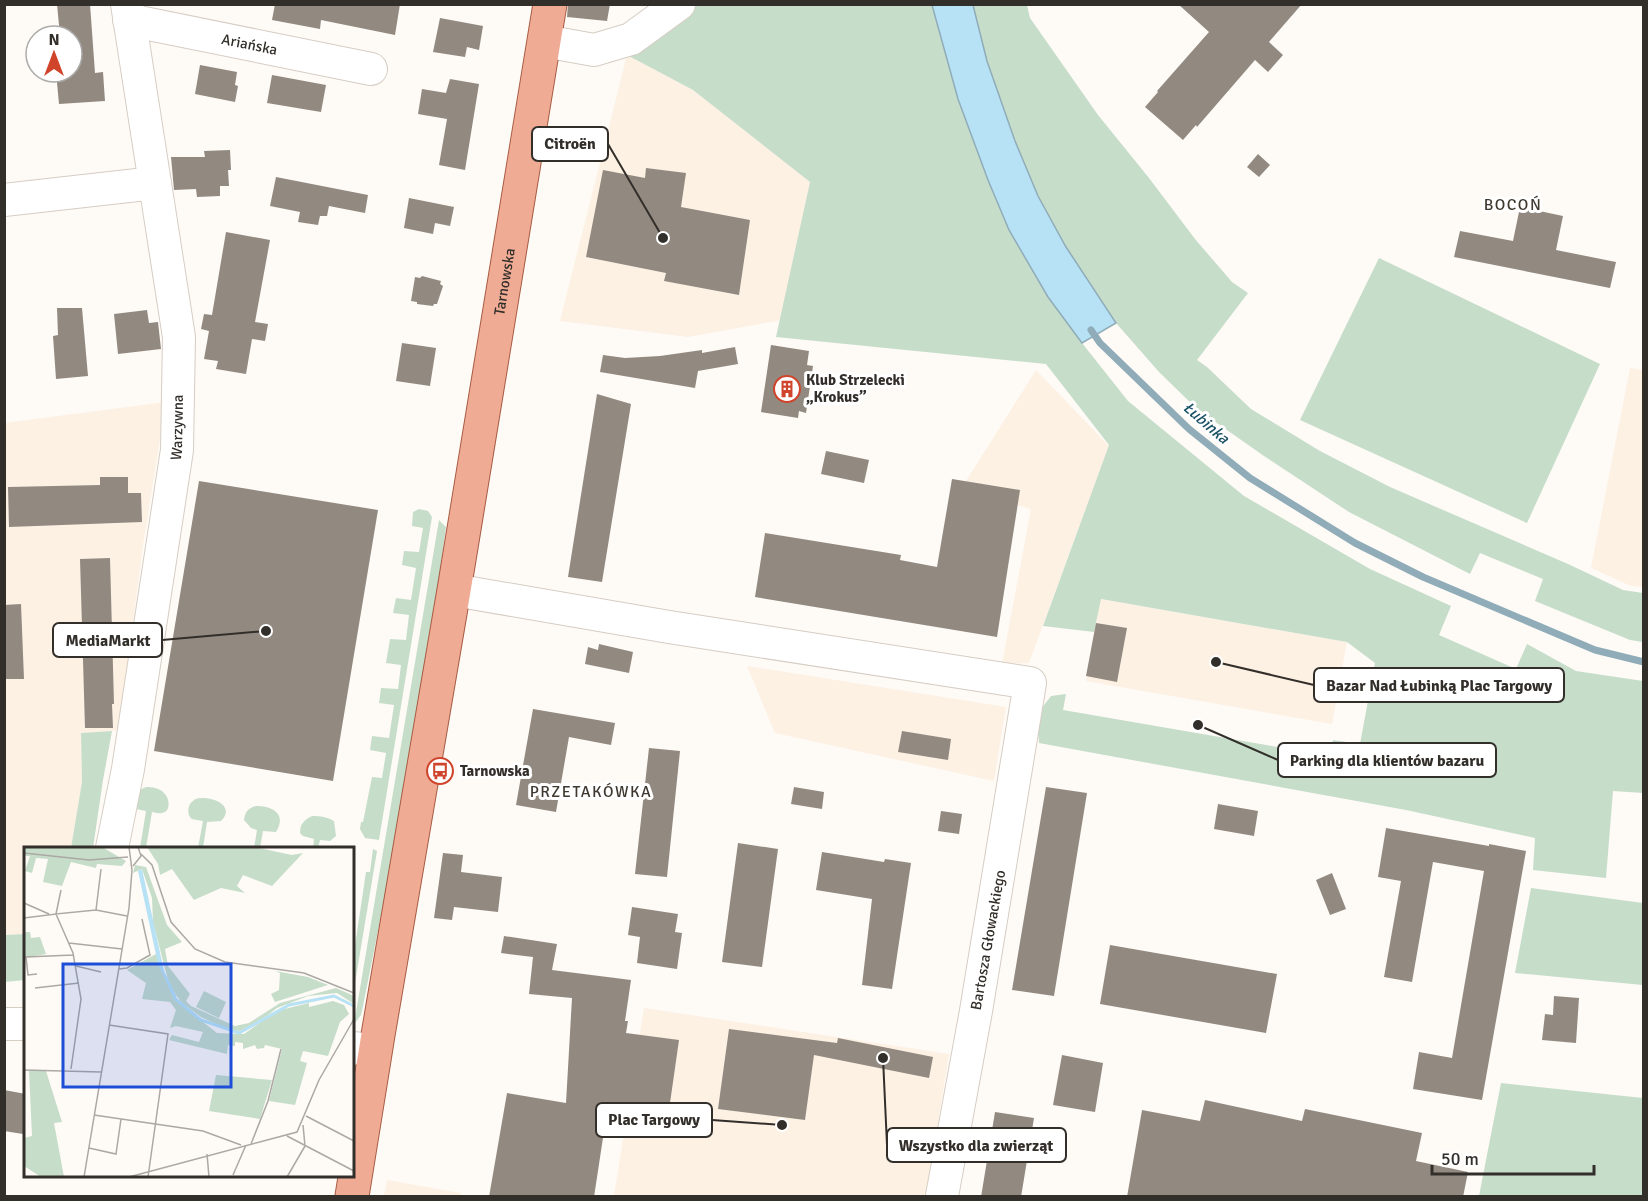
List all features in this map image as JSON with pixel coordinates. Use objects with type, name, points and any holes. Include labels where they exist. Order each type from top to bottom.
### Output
[{"type":"main road","name":"Tarnowska","points":[[354,1172],[364,1049],[454,590],[550,4]]},
{"type":"main road","name":"Tarnowska","points":[[352,1197],[354,1177]]},
{"type":"street","points":[[544,40],[594,50],[631,39],[679,4]]},
{"type":"street","name":"Ariańska","points":[[128,12],[371,69]]},
{"type":"street","name":"Warzywna","points":[[112,847],[128,769],[177,450],[179,337],[128,12]]},
{"type":"street","points":[[4,200],[155,183]]},
{"type":"street","name":"Bartosza Głowackiego","points":[[454,590],[669,627],[1030,683],[978,999],[942,1197]]},
{"type":"street","points":[[4,1024],[24,1024]]},
{"type":"shaded area","points":[[627,55],[693,90],[810,182],[782,320],[688,337],[560,321]]},
{"type":"shaded area","points":[[1630,368],[1643,370],[1643,587],[1631,586],[1591,568]]},
{"type":"shaded area","points":[[1036,370],[1109,446],[1029,663],[1002,664],[1031,509],[961,489]]},
{"type":"shaded area","points":[[166,402],[143,545],[119,729],[81,733],[82,782],[71,847],[24,847],[24,934],[5,935],[4,423]]},
{"type":"shaded area","points":[[1100,599],[1347,642],[1332,724],[1086,681]]},
{"type":"shaded area","points":[[747,666],[1006,707],[994,781],[775,733]]},
{"type":"shaded area","points":[[644,1008],[949,1054],[926,1196],[614,1196]]},
{"type":"shaded area","points":[[387,1180],[461,1193],[461,1196],[384,1196]]},
{"type":"green space","points":[[695,5],[932,5],[958,99],[1009,230],[1048,297],[1128,401],[1244,496],[1370,569],[1451,606],[1439,635],[1516,669],[1527,644],[1576,671],[1643,681],[1643,793],[1613,791],[1606,878],[1533,870],[1535,838],[1406,810],[1039,743],[1038,726],[1041,709],[1051,696],[1066,694],[1063,710],[1330,756],[1333,740],[1360,744],[1375,663],[1347,642],[1101,599],[1094,632],[1043,626],[1109,445],[1046,364],[776,337],[810,182],[693,90],[627,55]]},
{"type":"green space","points":[[973,5],[1027,5],[1030,18],[1098,115],[1195,239],[1232,282],[1248,293],[1197,360],[1251,409],[1320,451],[1390,487],[1623,590],[1643,593],[1643,642],[1630,640],[1535,601],[1543,579],[1480,553],[1470,574],[1349,512],[1197,409],[1159,372],[1116,323],[1066,247],[1038,196],[1015,141],[987,61]]},
{"type":"green space","points":[[1379,258],[1600,364],[1527,523],[1300,420]]},
{"type":"green space","points":[[419,509],[428,511],[432,517],[379,840],[365,838],[360,829],[372,777],[382,778],[386,753],[370,750],[372,736],[389,738],[394,705],[379,703],[381,688],[398,689],[401,665],[386,663],[390,639],[406,640],[409,615],[393,613],[396,598],[411,600],[416,568],[402,565],[404,551],[419,552],[423,528],[412,526],[413,512]]},
{"type":"green space","points":[[439,520],[446,527],[433,623],[392,860],[361,1015],[354,1024]]},
{"type":"green space","points":[[112,731],[93,847],[71,847],[82,782],[81,733]]},
{"type":"green space","points":[[146,787],[156,788],[166,795],[169,804],[165,812],[152,812],[146,847],[140,847],[146,811],[136,809],[134,806],[137,791]]},
{"type":"green space","points":[[198,798],[222,804],[226,812],[221,821],[207,822],[203,847],[198,847],[203,821],[192,819],[188,810]]},
{"type":"green space","points":[[256,806],[273,809],[280,820],[276,832],[263,831],[260,847],[254,847],[257,830],[251,828],[244,820],[247,811]]},
{"type":"green space","points":[[312,816],[334,821],[336,836],[330,841],[320,840],[318,847],[313,847],[314,839],[300,833],[307,819]]},
{"type":"green space","points":[[373,849],[377,851],[354,989],[354,952],[366,872],[370,872]]},
{"type":"green space","points":[[1531,888],[1643,903],[1643,985],[1515,973]]},
{"type":"green space","points":[[24,934],[24,980],[5,982],[5,935]]},
{"type":"green space","points":[[1501,1083],[1643,1098],[1643,1196],[1479,1196]]},
{"type":"water","points":[[932,5],[973,5],[987,61],[1015,141],[1038,196],[1066,247],[1116,323],[1082,343],[1048,297],[1009,230],[958,99]]},
{"type":"building","points":[[57,4],[90,4],[95,73],[103,72],[105,101],[59,104],[57,84],[84,84],[84,24],[59,24]]},
{"type":"building","points":[[275,4],[400,4],[395,35],[321,20],[320,29],[272,20]]},
{"type":"building","points":[[568,4],[610,4],[607,21],[567,17]]},
{"type":"building","points":[[1178,4],[1302,4],[1269,42],[1283,55],[1268,72],[1255,60],[1183,140],[1145,107],[1209,32]]},
{"type":"building","points":[[440,18],[483,26],[479,50],[467,47],[465,57],[433,52]]},
{"type":"building","points":[[200,65],[237,72],[235,85],[238,86],[235,102],[195,94]]},
{"type":"building","points":[[272,75],[326,85],[321,112],[267,103]]},
{"type":"building","points":[[450,79],[479,84],[465,170],[439,165],[447,119],[418,114],[422,89],[446,93]]},
{"type":"building","points":[[230,150],[229,186],[220,186],[220,196],[197,197],[196,189],[174,190],[171,157],[205,157],[204,151]]},
{"type":"building","points":[[1258,154],[1270,165],[1259,177],[1247,167]]},
{"type":"building","points":[[646,168],[686,173],[681,207],[750,220],[739,295],[664,281],[666,273],[586,257],[603,170],[645,178]]},
{"type":"building","points":[[276,177],[368,195],[365,213],[329,206],[327,216],[320,216],[318,225],[298,222],[300,212],[270,206]]},
{"type":"building","points":[[409,198],[454,207],[450,226],[435,223],[433,234],[404,228]]},
{"type":"building","points":[[1520,207],[1563,216],[1556,250],[1616,262],[1610,288],[1454,257],[1460,231],[1513,241]]},
{"type":"building","points":[[226,232],[270,240],[255,322],[268,324],[265,341],[252,339],[246,374],[216,369],[218,361],[204,359],[209,331],[201,329],[204,314],[212,315]]},
{"type":"building","points":[[422,276],[441,281],[440,284],[443,286],[437,304],[433,306],[411,301],[415,277]]},
{"type":"building","points":[[57,308],[82,308],[88,376],[56,379],[53,336],[58,335]]},
{"type":"building","points":[[147,310],[149,323],[158,322],[161,349],[118,354],[114,314]]},
{"type":"building","points":[[402,343],[436,348],[430,386],[396,381]]},
{"type":"building","name":"Klub Strzelecki „Krokus”","points":[[771,345],[809,351],[807,365],[813,366],[806,413],[799,411],[798,418],[761,412]]},
{"type":"building","points":[[735,347],[738,364],[698,371],[695,388],[600,372],[603,355],[625,358],[660,356],[702,350],[702,353]]},
{"type":"building","points":[[597,394],[631,404],[602,582],[568,577]]},
{"type":"building","points":[[826,451],[869,460],[864,483],[821,474]]},
{"type":"building","points":[[100,477],[128,477],[128,493],[141,493],[142,522],[9,527],[8,487],[100,485]]},
{"type":"building","points":[[952,479],[1020,490],[997,637],[755,597],[765,533],[901,555],[900,560],[937,567]]},
{"type":"building","points":[[199,481],[378,510],[333,781],[154,751]]},
{"type":"building","points":[[110,558],[113,728],[85,728],[80,559]]},
{"type":"building","points":[[21,604],[24,679],[4,679],[4,605]]},
{"type":"building","points":[[1096,623],[1127,628],[1117,682],[1086,676]]},
{"type":"building","points":[[599,644],[633,652],[629,673],[585,664],[588,647],[598,650]]},
{"type":"building","points":[[533,709],[615,723],[611,745],[569,737],[556,812],[516,805]]},
{"type":"building","points":[[902,731],[951,739],[948,760],[898,752]]},
{"type":"building","points":[[649,748],[680,751],[667,877],[635,874]]},
{"type":"building","points":[[794,787],[824,792],[822,809],[791,804]]},
{"type":"building","points":[[1046,787],[1087,793],[1054,996],[1012,990]]},
{"type":"building","points":[[1218,804],[1258,811],[1254,836],[1214,829]]},
{"type":"building","points":[[941,811],[962,814],[959,834],[938,831]]},
{"type":"building","points":[[1386,828],[1526,851],[1482,1100],[1413,1089],[1419,1052],[1452,1058],[1484,871],[1433,862],[1412,982],[1384,977],[1401,881],[1378,877]]},
{"type":"building","points":[[738,843],[778,849],[762,967],[722,962]]},
{"type":"building","points":[[822,852],[884,862],[885,859],[911,863],[892,989],[862,985],[872,899],[816,890]]},
{"type":"building","points":[[443,853],[463,855],[461,872],[502,877],[498,912],[454,907],[452,920],[434,918]]},
{"type":"building","points":[[1332,873],[1346,909],[1330,915],[1316,880]]},
{"type":"building","points":[[632,907],[678,914],[675,932],[682,933],[677,969],[637,963],[640,937],[628,935]]},
{"type":"building","points":[[504,936],[557,944],[552,970],[631,980],[625,1021],[628,1021],[626,1033],[679,1040],[669,1110],[655,1108],[653,1124],[606,1118],[594,1197],[489,1197],[507,1093],[566,1103],[572,998],[529,994],[533,957],[501,953]]},
{"type":"building","points":[[1110,945],[1277,974],[1266,1033],[1100,1004]]},
{"type":"building","points":[[1554,996],[1579,998],[1576,1043],[1542,1040],[1545,1014],[1553,1015]]},
{"type":"building","points":[[729,1029],[837,1043],[838,1038],[933,1057],[929,1078],[814,1055],[805,1120],[718,1109]]},
{"type":"building","points":[[1062,1055],[1103,1063],[1095,1112],[1053,1105]]},
{"type":"building","points":[[4,1090],[24,1094],[23,1134],[4,1131]]},
{"type":"building","points":[[1205,1100],[1302,1121],[1305,1109],[1422,1133],[1416,1161],[1468,1172],[1463,1197],[1127,1197],[1142,1110],[1200,1121]]},
{"type":"building","points":[[995,1112],[1034,1118],[1021,1197],[981,1197]]},
{"type":"waterway","name":"Łubinka","points":[[1091,330],[1100,343],[1189,429],[1250,478],[1355,543],[1423,577],[1595,650],[1644,662]]},
{"type":"place","name":"Citroën","points":[[663,238]]},
{"type":"place","name":"Klub Strzelecki „Krokus”","points":[[787,389]]},
{"type":"place","name":"MediaMarkt","points":[[266,631]]},
{"type":"place","name":"Bazar Nad Łubinką Plac Targowy","points":[[1216,662]]},
{"type":"place","name":"Parking dla klientów bazaru","points":[[1198,725]]},
{"type":"place","name":"Tarnowska","points":[[440,771]]},
{"type":"place","name":"Wszystko dla zwierząt","points":[[883,1058]]},
{"type":"place","name":"Plac Targowy","points":[[782,1125]]},
{"type":"district","name":"BOCOŃ","points":[[1513,205]]},
{"type":"district","name":"PRZETAKÓWKA","points":[[591,792]]}]
